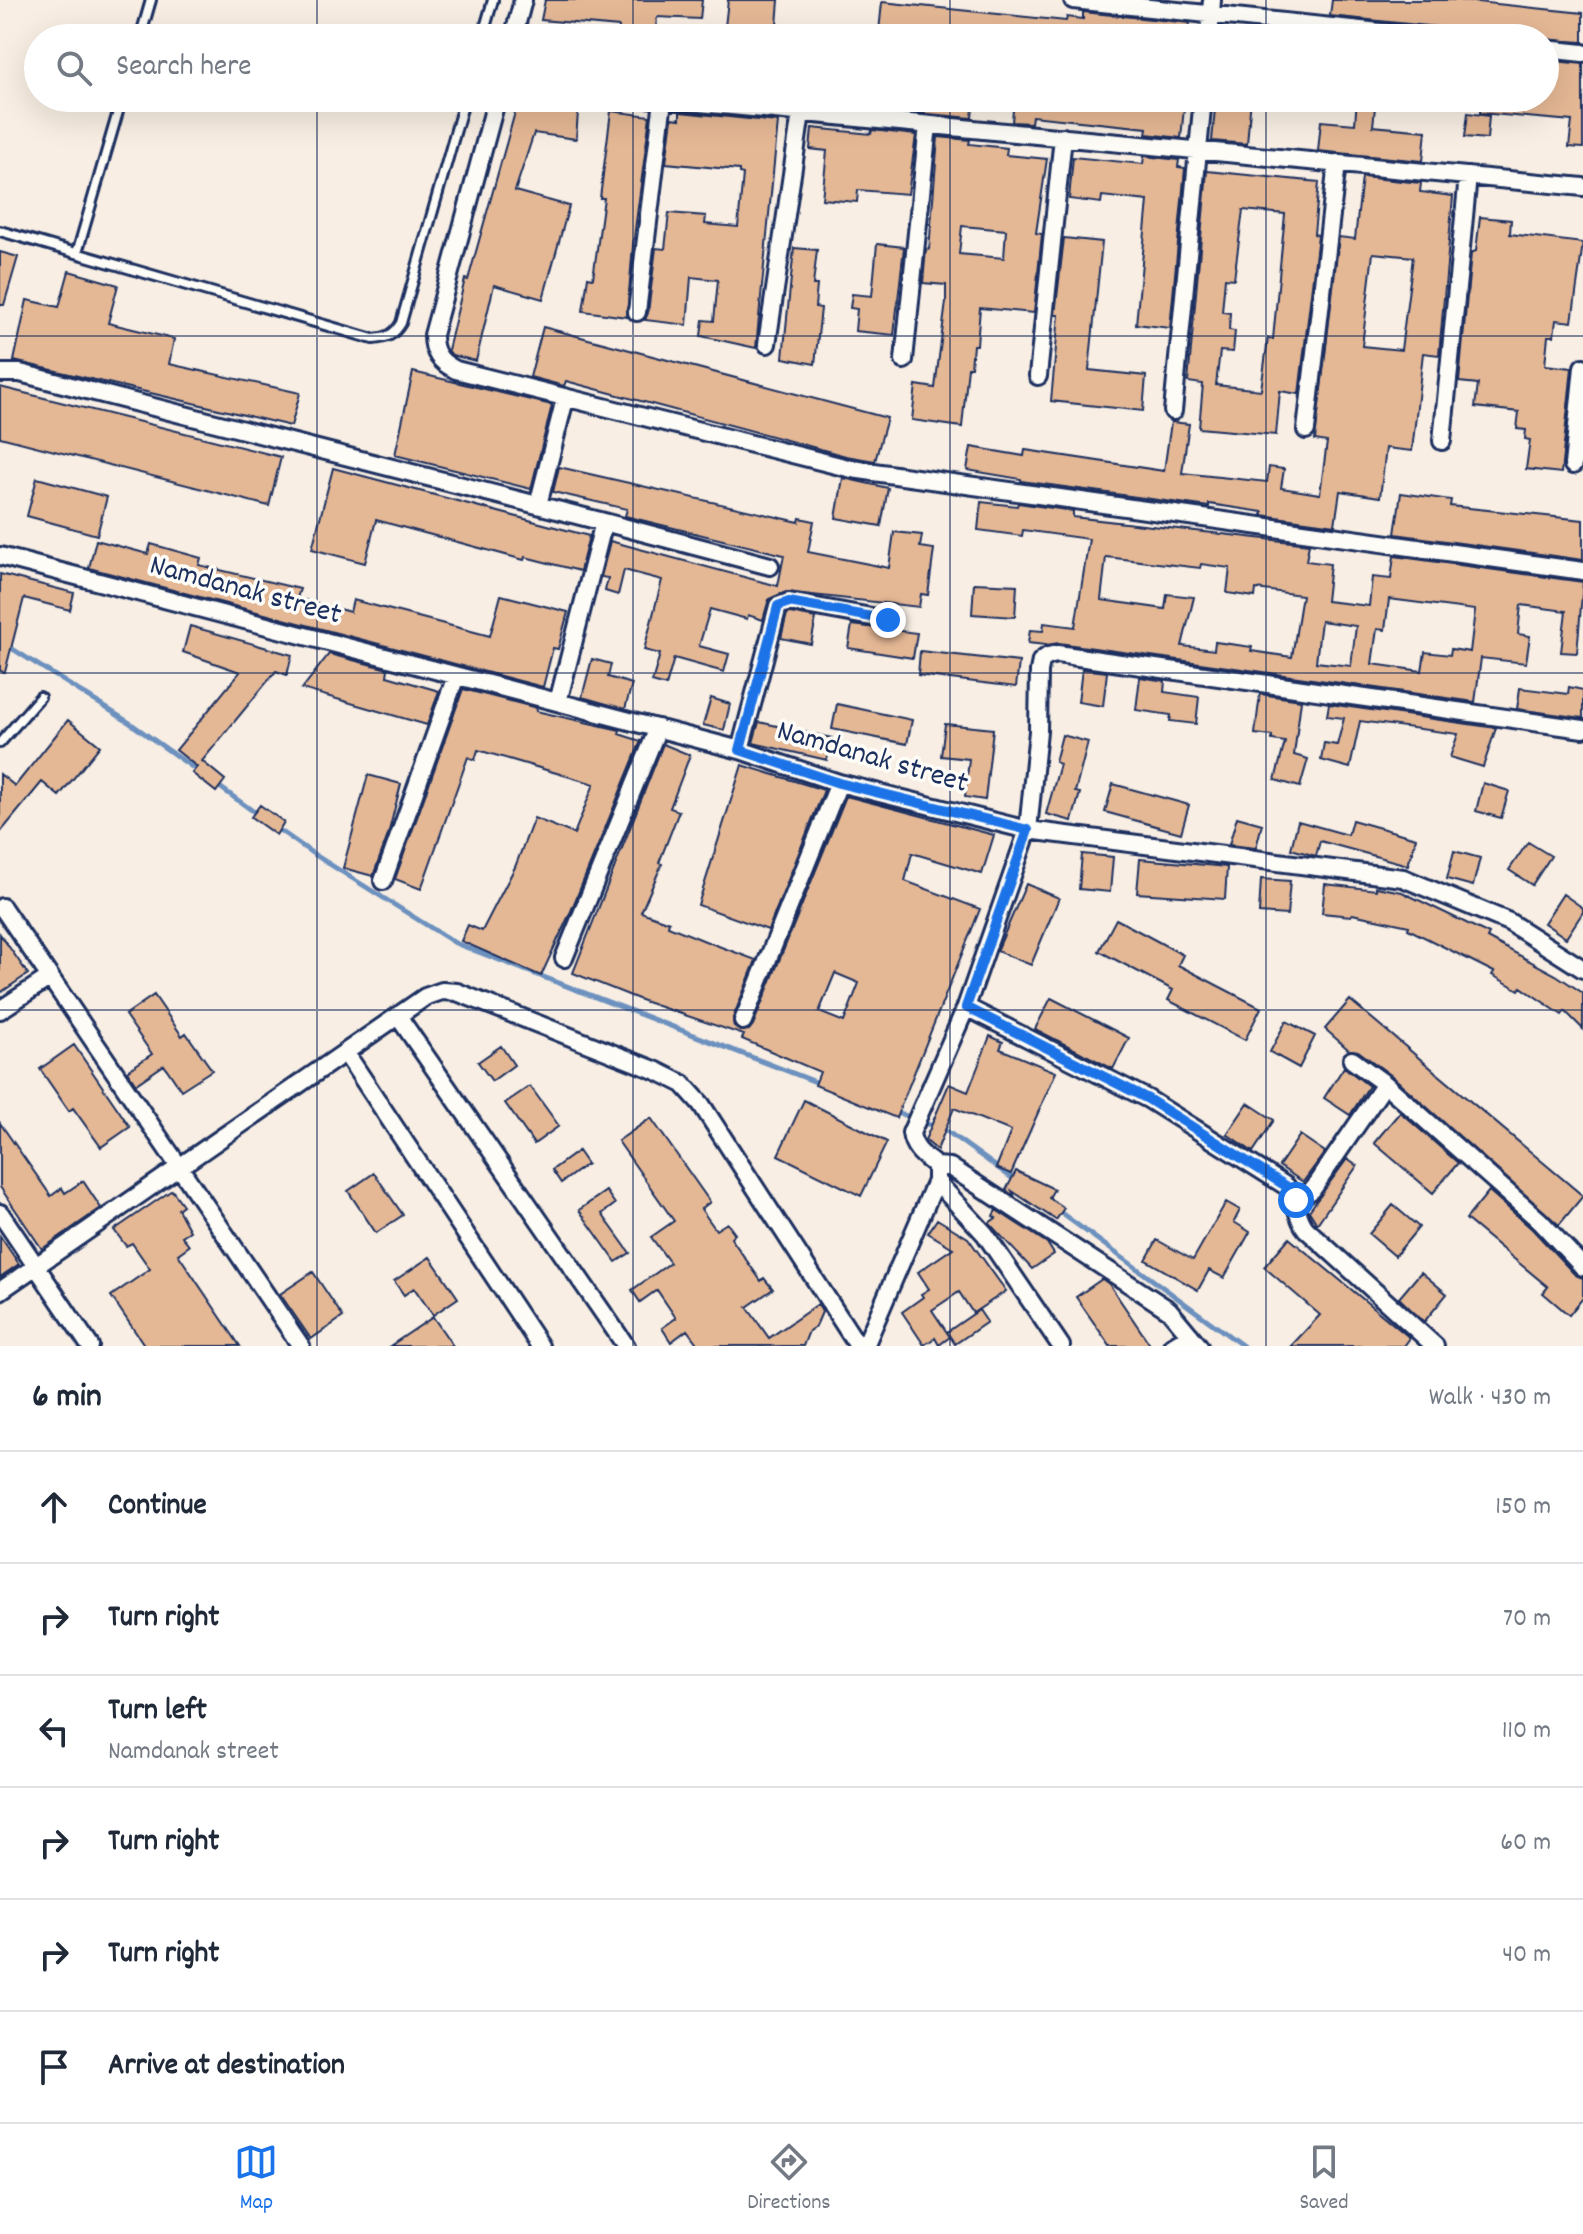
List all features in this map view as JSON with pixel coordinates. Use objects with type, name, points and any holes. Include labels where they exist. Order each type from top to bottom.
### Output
[{"type":"street","points":[[517,24],[523,0]]},
{"type":"street","points":[[1073,0],[1212,7],[1335,24]]},
{"type":"street","points":[[1559,50],[1583,53]]},
{"type":"street","points":[[493,112],[433,335],[433,347],[445,365],[456,370],[852,469],[1583,571]]},
{"type":"street","points":[[637,312],[654,112]]},
{"type":"street","points":[[791,112],[1583,187]]},
{"type":"street","points":[[1173,411],[1202,112]]},
{"type":"street","points":[[767,344],[801,113]]},
{"type":"street","points":[[904,360],[928,125]]},
{"type":"street","points":[[1038,376],[1063,137]]},
{"type":"street","points":[[1306,430],[1337,163]]},
{"type":"street","points":[[1442,441],[1468,176]]},
{"type":"street","points":[[1573,465],[1583,367]]},
{"type":"street","points":[[0,373],[20,373],[770,566]]},
{"type":"street","points":[[538,505],[565,399]]},
{"type":"street","points":[[558,702],[604,522]]},
{"type":"street","name":"Namdanak street","points":[[0,556],[658,728],[740,750],[839,783],[1028,830],[1403,878],[1509,922],[1583,969]]},
{"type":"street","points":[[740,750],[778,606],[789,602],[888,620]]},
{"type":"street","points":[[1061,1346],[985,1234],[912,1142],[911,1133],[966,1007],[1028,830],[1041,661],[1057,654],[1583,729]]},
{"type":"street","points":[[383,881],[456,676]]},
{"type":"street","points":[[564,958],[658,728]]},
{"type":"street","points":[[743,1021],[839,783]]},
{"type":"street","points":[[2,907],[301,1346]]},
{"type":"street","points":[[0,1010],[50,977]]},
{"type":"street","points":[[0,1291],[425,997],[442,991],[457,992],[683,1084],[701,1104],[858,1346]]},
{"type":"street","points":[[966,1007],[1148,1099],[1286,1186],[1296,1200],[1300,1221],[1306,1229],[1435,1346]]},
{"type":"street","points":[[398,1016],[626,1346]]},
{"type":"street","points":[[345,1052],[540,1346]]},
{"type":"street","points":[[1352,1060],[1385,1084],[1540,1221],[1583,1267]]},
{"type":"street","points":[[1296,1200],[1312,1190],[1385,1084]]},
{"type":"street","points":[[865,1346],[936,1174],[950,1167],[1169,1310],[1194,1340],[1172,1346]]},
{"type":"street","points":[[0,1213],[90,1346]]},
{"type":"lane","points":[[144,24],[151,0]]},
{"type":"lane","points":[[486,24],[493,0]]},
{"type":"lane","points":[[77,253],[118,112]]},
{"type":"lane","points":[[0,231],[373,339],[385,339],[401,323],[461,112]]},
{"type":"lane","points":[[0,743],[40,697]]},
{"type":"building","points":[[545,0],[702,0],[700,19],[657,17],[656,24],[586,24],[541,20]]},
{"type":"building","points":[[728,0],[779,0],[777,24],[725,24]]},
{"type":"building","points":[[1332,0],[1458,0],[1583,13],[1583,42],[1559,41],[1559,24],[1409,24],[1330,16]]},
{"type":"building","points":[[882,2],[1066,21],[1067,17],[1083,19],[1083,12],[1190,23],[1190,24],[880,24]]},
{"type":"building","points":[[1559,61],[1583,64],[1583,148],[1569,147],[1572,121],[1480,113],[1559,112]]},
{"type":"building","points":[[515,112],[578,112],[576,139],[534,133],[515,191],[569,206],[543,299],[494,285],[476,361],[452,355],[448,350],[465,279],[468,280]]},
{"type":"building","points":[[611,112],[650,116],[627,317],[583,311],[588,277],[593,278],[604,198],[600,198]]},
{"type":"building","points":[[680,112],[778,122],[756,348],[701,336],[703,320],[714,321],[718,280],[691,277],[687,325],[645,320],[656,248],[665,249],[669,213],[706,216],[705,224],[738,227],[743,174],[739,170],[666,163],[672,118],[680,119]]},
{"type":"building","points":[[907,112],[973,112],[972,118]]},
{"type":"building","points":[[1013,112],[1184,112],[1181,138],[1146,134],[1147,128],[1032,116],[1031,123],[1012,122]]},
{"type":"building","points":[[1215,112],[1250,112],[1247,144],[1212,141]]},
{"type":"building","points":[[1356,112],[1374,112],[1373,126],[1426,131],[1423,161],[1318,151],[1321,121],[1355,124]]},
{"type":"building","points":[[1468,113],[1489,116],[1487,139],[1465,137]]},
{"type":"building","points":[[812,128],[916,135],[908,194],[858,190],[857,202],[822,199],[827,151],[810,149]]},
{"type":"building","points":[[938,137],[1007,148],[1006,155],[1047,159],[1036,233],[1042,234],[1034,313],[980,308],[977,345],[973,345],[971,367],[968,367],[962,427],[912,420],[916,385],[935,388],[946,302],[946,285],[923,283],[926,249],[929,250]],"holes":[[[962,226],[1006,230],[1004,258],[959,254]]]},
{"type":"building","points":[[1144,156],[1179,160],[1178,167],[1185,168],[1170,328],[1136,324],[1148,201],[1102,196],[1101,203],[1069,199],[1073,157],[1143,164]]},
{"type":"building","points":[[1207,171],[1319,182],[1314,234],[1318,235],[1299,394],[1280,391],[1276,435],[1199,428],[1203,384],[1188,382]],"holes":[[[1243,210],[1285,214],[1273,339],[1268,338],[1261,390],[1216,385],[1220,351],[1233,352],[1235,331],[1229,330],[1230,313],[1222,312],[1225,278],[1234,279]]]},
{"type":"building","points":[[1362,177],[1421,183],[1420,192],[1453,196],[1439,355],[1423,353],[1412,451],[1386,448],[1380,497],[1340,491],[1335,525],[1209,504],[1209,507],[1021,481],[967,470],[971,447],[1024,456],[1025,450],[1164,471],[1171,422],[1189,424],[1182,473],[1267,482],[1269,467],[1284,469],[1281,488],[1320,494],[1327,442],[1315,440],[1339,237],[1355,239]],"holes":[[[1373,253],[1413,257],[1401,350],[1362,346]]]},
{"type":"building","points":[[1480,217],[1511,220],[1510,234],[1583,243],[1572,322],[1556,320],[1554,336],[1548,336],[1545,365],[1572,368],[1561,473],[1526,469],[1530,440],[1525,439],[1526,430],[1517,429],[1519,412],[1475,407],[1478,384],[1459,382],[1471,253],[1476,251]]},
{"type":"building","points":[[1064,238],[1102,242],[1089,370],[1146,376],[1143,411],[1051,401],[1059,315],[1055,315]]},
{"type":"building","points":[[877,244],[904,247],[894,335],[855,331],[857,309],[850,308],[852,294],[872,296]]},
{"type":"building","points":[[794,248],[817,250],[813,285],[817,285],[815,307],[821,308],[815,364],[783,358]]},
{"type":"building","points":[[0,252],[18,257],[4,305],[0,305]]},
{"type":"building","points":[[69,271],[118,285],[108,323],[174,339],[169,364],[300,393],[291,426],[14,361],[27,300],[59,307]]},
{"type":"building","points":[[543,327],[887,418],[875,461],[846,456],[566,381],[564,386],[530,377]]},
{"type":"building","points":[[413,372],[552,405],[531,489],[395,455]]},
{"type":"building","points":[[0,387],[281,457],[269,506],[0,437]]},
{"type":"building","points":[[559,467],[799,522],[800,518],[814,521],[808,552],[889,568],[894,532],[922,535],[920,547],[934,549],[928,595],[921,594],[919,607],[786,592],[769,599],[763,620],[710,609],[699,646],[729,654],[724,672],[674,658],[666,686],[652,682],[660,654],[644,650],[662,580],[624,570],[618,595],[605,591],[608,578],[601,577],[610,541],[778,586],[784,555],[625,516],[627,509],[553,492]]},
{"type":"building","points":[[333,468],[589,536],[580,571],[525,557],[524,560],[376,520],[365,563],[312,549]]},
{"type":"building","points":[[37,478],[107,497],[97,535],[27,516]]},
{"type":"building","points":[[843,478],[888,488],[881,526],[836,518]]},
{"type":"building","points":[[1401,493],[1451,500],[1450,506],[1583,520],[1583,560],[1395,534]]},
{"type":"building","points":[[981,502],[1017,506],[1018,503],[1073,511],[1073,517],[1309,544],[1306,561],[1330,564],[1326,601],[1369,606],[1372,577],[1391,579],[1394,556],[1583,582],[1577,653],[1561,652],[1566,611],[1521,605],[1518,634],[1530,636],[1526,663],[1481,658],[1475,702],[1059,643],[1028,643],[1030,630],[1043,631],[1044,623],[1075,627],[1089,539],[1023,530],[1022,536],[978,530]],"holes":[[[1106,557],[1200,568],[1201,564],[1230,568],[1227,593],[1255,597],[1256,589],[1302,595],[1292,657],[1215,642],[1214,650],[1182,646],[1194,597],[1167,594],[1165,609],[1101,600]],[[1389,599],[1475,610],[1470,652],[1451,649],[1450,655],[1425,652],[1422,671],[1372,664],[1377,629],[1385,630]],[[1321,621],[1356,626],[1351,666],[1316,662]]]},
{"type":"building","points":[[96,540],[148,554],[151,544],[201,558],[199,565],[300,589],[297,598],[350,612],[353,600],[490,636],[501,595],[568,612],[558,649],[553,648],[543,687],[89,568]]},
{"type":"building","points":[[0,574],[74,593],[70,610],[24,598],[5,672],[0,671]]},
{"type":"building","points":[[974,583],[1017,585],[1015,617],[972,614]]},
{"type":"building","points":[[787,614],[816,618],[811,644],[781,638]]},
{"type":"building","points":[[852,625],[917,633],[913,658],[848,648]]},
{"type":"building","points":[[190,626],[292,655],[287,675],[276,671],[202,761],[225,780],[216,792],[192,773],[197,767],[176,750],[240,672],[183,652]]},
{"type":"building","points":[[920,651],[1019,662],[1016,687],[918,675]]},
{"type":"building","points":[[329,654],[388,669],[387,676],[439,691],[427,725],[302,689]]},
{"type":"building","points":[[592,659],[611,664],[608,677],[632,684],[625,709],[582,697]]},
{"type":"building","points":[[1082,669],[1107,672],[1103,706],[1078,702]]},
{"type":"building","points":[[1140,677],[1165,681],[1164,692],[1199,697],[1196,724],[1170,721],[1171,715],[1136,710]]},
{"type":"building","points":[[1569,687],[1583,690],[1583,718],[1517,709],[1520,688],[1568,694]]},
{"type":"building","points":[[463,689],[537,708],[536,711],[620,730],[619,734],[641,741],[541,976],[461,941],[468,925],[482,931],[515,867],[534,818],[574,834],[594,784],[478,750],[475,760],[468,757],[421,889],[395,879]]},
{"type":"building","points":[[1260,694],[1301,700],[1294,755],[1308,759],[1300,787],[1275,780],[1285,742],[1272,740],[1272,736],[1255,734]]},
{"type":"building","points":[[711,698],[730,704],[724,730],[703,725]]},
{"type":"building","points":[[837,704],[912,720],[907,744],[832,729]]},
{"type":"building","points":[[1329,704],[1496,728],[1483,767],[1450,757],[1458,734],[1360,721],[1350,768],[1321,760],[1324,743],[1337,745],[1344,718],[1327,716]]},
{"type":"building","points":[[68,720],[100,746],[59,796],[42,782],[0,833],[0,774],[15,786]]},
{"type":"building","points":[[759,722],[832,738],[827,760],[753,743]]},
{"type":"building","points":[[945,724],[993,729],[985,800],[965,797],[969,759],[941,756]]},
{"type":"building","points":[[1062,735],[1088,742],[1075,792],[1080,793],[1072,821],[1046,814],[1060,764],[1055,762]]},
{"type":"building","points":[[663,744],[690,755],[670,808],[679,811],[659,863],[662,864],[641,912],[669,922],[668,926],[756,960],[733,1018],[734,1027],[740,1031],[749,1030],[753,1025],[846,796],[994,835],[982,874],[912,853],[905,881],[980,909],[896,1118],[815,1085],[820,1072],[742,1039],[744,1035],[573,973]],"holes":[[[835,973],[859,983],[844,1022],[819,1012]]]},
{"type":"building","points":[[742,765],[824,790],[768,930],[698,905]]},
{"type":"building","points":[[368,775],[401,784],[388,835],[373,876],[343,868]]},
{"type":"building","points":[[1483,783],[1509,791],[1501,818],[1476,811]]},
{"type":"building","points":[[1113,784],[1189,805],[1181,833],[1105,812]]},
{"type":"building","points":[[260,805],[284,822],[276,835],[251,817]]},
{"type":"building","points":[[1237,817],[1262,824],[1256,848],[1229,845]]},
{"type":"building","points":[[1352,820],[1416,838],[1408,865],[1320,841],[1316,856],[1291,849],[1298,821],[1348,835]]},
{"type":"building","points":[[1528,842],[1551,856],[1532,885],[1509,870]]},
{"type":"building","points":[[1454,851],[1480,858],[1473,886],[1447,879]]},
{"type":"building","points":[[1082,854],[1113,857],[1110,892],[1079,889]]},
{"type":"building","points":[[1140,859],[1227,867],[1225,899],[1137,893]]},
{"type":"building","points":[[1261,879],[1290,881],[1287,915],[1259,913]]},
{"type":"building","points":[[1026,884],[1059,898],[1031,965],[997,951]]},
{"type":"building","points":[[1325,884],[1402,892],[1489,934],[1487,938],[1583,993],[1583,1029],[1565,1011],[1562,1015],[1521,987],[1519,990],[1492,975],[1494,972],[1408,929],[1409,926],[1352,914],[1322,913]]},
{"type":"building","points":[[1563,894],[1583,908],[1566,938],[1544,923]]},
{"type":"building","points":[[1116,919],[1183,955],[1178,965],[1261,1008],[1245,1040],[1168,1000],[1173,990],[1099,951]]},
{"type":"building","points":[[0,934],[28,974],[0,993]]},
{"type":"building","points":[[154,995],[182,1036],[186,1033],[212,1070],[181,1090],[164,1065],[136,1084],[127,1071],[152,1054],[125,1015]]},
{"type":"building","points":[[1051,998],[1129,1038],[1113,1069],[1035,1029]]},
{"type":"building","points":[[1350,1000],[1583,1196],[1559,1225],[1392,1076],[1358,1051],[1349,1050],[1325,1029]]},
{"type":"building","points":[[1286,1021],[1315,1036],[1299,1068],[1270,1052]]},
{"type":"building","points":[[990,1036],[1003,1042],[1000,1049],[1056,1072],[1011,1174],[996,1168],[1011,1131],[954,1108],[937,1150],[925,1140],[949,1084],[968,1092]]},
{"type":"building","points":[[74,1045],[130,1127],[101,1147],[73,1108],[69,1111],[40,1069]]},
{"type":"building","points":[[501,1046],[514,1065],[492,1081],[478,1062]]},
{"type":"building","points":[[1344,1067],[1369,1086],[1350,1115],[1324,1098]]},
{"type":"building","points":[[530,1086],[559,1126],[534,1144],[505,1103]]},
{"type":"building","points":[[804,1100],[887,1142],[861,1196],[778,1155]]},
{"type":"building","points":[[1248,1103],[1274,1120],[1253,1152],[1227,1134]]},
{"type":"building","points":[[1400,1112],[1458,1163],[1433,1193],[1374,1143]]},
{"type":"building","points":[[651,1118],[710,1202],[701,1209],[716,1230],[727,1223],[735,1234],[731,1238],[761,1281],[764,1278],[773,1289],[747,1307],[769,1338],[818,1304],[822,1312],[803,1346],[699,1346],[687,1330],[671,1342],[662,1328],[676,1318],[657,1290],[640,1302],[632,1290],[670,1263],[651,1237],[674,1221],[618,1141]]},
{"type":"building","points":[[0,1123],[51,1196],[62,1188],[65,1193],[83,1181],[101,1208],[42,1249],[0,1187]]},
{"type":"building","points":[[1300,1135],[1325,1152],[1303,1182],[1279,1166]]},
{"type":"building","points":[[578,1151],[587,1164],[561,1183],[552,1170]]},
{"type":"building","points":[[1347,1159],[1357,1166],[1317,1224],[1309,1211]]},
{"type":"building","points":[[1016,1171],[1054,1189],[1049,1198],[1064,1208],[1056,1220],[1006,1190]]},
{"type":"building","points":[[374,1173],[403,1215],[376,1233],[348,1191]]},
{"type":"building","points":[[172,1190],[183,1205],[178,1209],[190,1231],[182,1236],[189,1246],[178,1254],[240,1346],[145,1346],[111,1296],[150,1269],[132,1243],[126,1246],[114,1230]]},
{"type":"building","points":[[606,1191],[615,1204],[602,1214],[630,1253],[616,1262],[579,1210]]},
{"type":"building","points":[[1489,1191],[1532,1229],[1575,1275],[1583,1278],[1583,1298],[1569,1315],[1543,1293],[1548,1287],[1466,1219]]},
{"type":"building","points":[[1226,1202],[1240,1210],[1234,1222],[1250,1232],[1224,1278],[1209,1270],[1198,1290],[1146,1260],[1157,1240],[1193,1260]]},
{"type":"building","points":[[1393,1205],[1419,1227],[1395,1256],[1369,1234]]},
{"type":"building","points":[[996,1210],[1047,1243],[1054,1254],[1032,1269],[989,1223],[996,1218],[993,1216]]},
{"type":"building","points":[[937,1219],[968,1238],[1006,1291],[973,1313],[959,1292],[932,1310],[950,1337],[939,1345],[935,1338],[924,1345],[902,1312],[929,1289],[918,1272],[953,1248],[928,1233]]},
{"type":"building","points":[[0,1236],[19,1264],[0,1277]]},
{"type":"building","points":[[1289,1238],[1410,1338],[1404,1346],[1291,1346],[1320,1315],[1264,1267]]},
{"type":"building","points":[[430,1257],[458,1298],[433,1315],[414,1288],[404,1295],[394,1281]]},
{"type":"building","points":[[313,1272],[343,1317],[311,1339],[280,1294]]},
{"type":"building","points":[[1421,1272],[1447,1294],[1424,1322],[1399,1298]]},
{"type":"building","points":[[1102,1279],[1109,1284],[1151,1346],[1110,1346],[1076,1297]]},
{"type":"building","points":[[979,1310],[987,1322],[955,1344],[947,1332]]},
{"type":"building","points":[[433,1317],[453,1346],[390,1346]]},
{"type":"waterway","points":[[0,641],[130,723],[199,772]]},
{"type":"waterway","points":[[217,785],[257,814]]},
{"type":"waterway","points":[[275,827],[455,943],[821,1084]]},
{"type":"waterway","points":[[894,1111],[948,1132],[1016,1181]]},
{"type":"waterway","points":[[1057,1210],[1243,1346]]},
{"type":"route","points":[[888,620],[789,602],[778,606],[740,750],[839,783],[1028,830],[966,1007],[1148,1099],[1286,1186],[1296,1200]]}]
